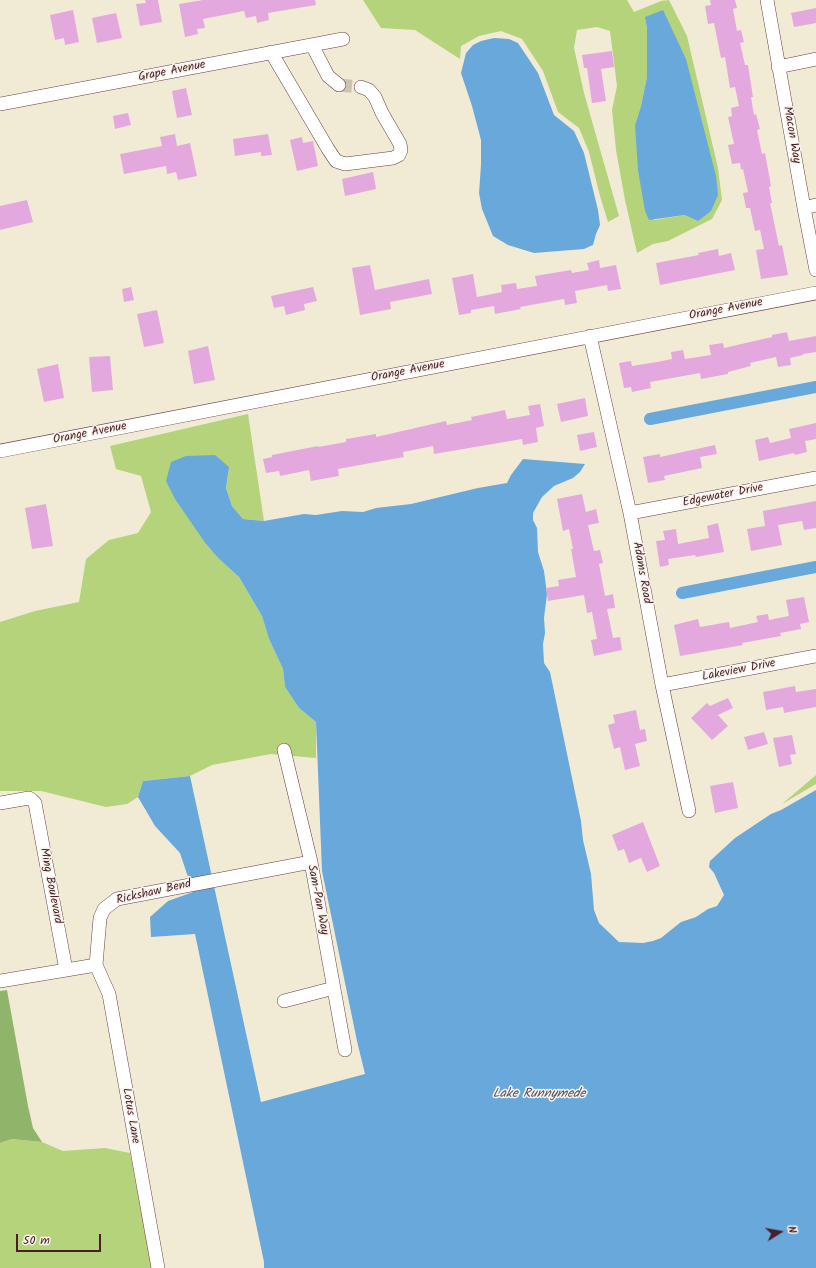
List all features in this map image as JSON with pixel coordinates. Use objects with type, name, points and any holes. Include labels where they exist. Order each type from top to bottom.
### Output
[{"type":"street","name":"Macon Way","points":[[766,0],[778,67],[810,207],[816,270]]},
{"type":"street","name":"Grape Avenue","points":[[0,104],[343,39]]},
{"type":"street","points":[[312,45],[328,76],[339,85]]},
{"type":"street","points":[[271,52],[328,149],[336,161],[345,164],[393,158],[399,155],[401,150],[400,144],[382,113],[375,97],[369,90],[361,87]]},
{"type":"street","points":[[778,67],[816,59]]},
{"type":"street","name":"Orange Avenue","points":[[0,452],[816,293]]},
{"type":"street","name":"Adams Road","points":[[590,336],[630,513],[662,685],[689,811]]},
{"type":"street","name":"Edgewater Drive","points":[[630,513],[816,478]]},
{"type":"street","name":"Lakeview Drive","points":[[662,685],[816,656]]},
{"type":"street","name":"Sam-Pan Way","points":[[284,750],[310,862],[345,1050]]},
{"type":"street","name":"Ming Boulevard","points":[[0,803],[29,798],[35,803],[66,970]]},
{"type":"street","name":"Rickshaw Bend","points":[[96,966],[100,918],[104,909],[117,899],[310,862]]},
{"type":"street","points":[[0,981],[96,966]]},
{"type":"street","name":"Lotus Lane","points":[[96,966],[109,994],[158,1268]]},
{"type":"street","points":[[284,1001],[334,988]]},
{"type":"green space","points":[[363,0],[627,0],[634,12],[661,1],[669,0],[687,36],[718,168],[722,200],[712,219],[668,241],[653,244],[637,253],[616,150],[612,110],[617,86],[610,31],[597,27],[577,30],[574,48],[584,93],[619,216],[608,222],[589,152],[579,128],[558,112],[543,71],[522,39],[501,31],[479,36],[461,46],[460,59],[415,30],[381,28]],"holes":[[[645,17],[685,215],[654,220],[635,125],[641,106],[647,77],[647,28]]]},
{"type":"green space","points":[[248,414],[264,521],[243,519],[232,506],[226,488],[229,467],[206,544],[218,558],[239,577],[262,616],[269,639],[283,669],[285,687],[299,708],[316,722],[316,758],[271,754],[212,765],[190,776],[143,781],[138,797],[127,804],[106,807],[41,791],[0,791],[0,622],[35,611],[79,602],[86,559],[109,540],[138,533],[151,512],[141,476],[116,469],[110,446]]},
{"type":"green space","points":[[816,775],[816,784],[782,804]]},
{"type":"green space","points":[[7,990],[33,1128],[42,1142],[12,1139],[0,1143],[0,991]]},
{"type":"green space","points":[[12,1139],[42,1142],[63,1151],[105,1148],[130,1153],[152,1268],[0,1268],[0,1143]]},
{"type":"water","points":[[663,10],[686,59],[716,176],[718,195],[711,211],[698,221],[685,215],[649,220],[645,211],[638,170],[635,125],[641,106],[647,77],[647,28],[645,17]]},
{"type":"water","points":[[494,38],[509,39],[518,43],[538,73],[554,115],[574,131],[584,153],[598,210],[600,225],[593,245],[584,249],[534,253],[508,245],[493,236],[482,209],[479,193],[481,140],[461,73],[466,53],[473,45],[481,41]]},
{"type":"water","name":"Lake Runnymede","points":[[215,455],[229,467],[226,488],[232,506],[243,519],[264,521],[304,514],[316,515],[342,511],[363,512],[376,508],[411,504],[478,488],[507,483],[523,459],[585,464],[580,472],[573,478],[554,486],[542,497],[533,513],[533,520],[537,528],[538,552],[544,571],[547,594],[544,618],[544,663],[550,672],[591,874],[594,910],[599,923],[619,942],[643,943],[661,938],[681,922],[696,917],[708,909],[717,906],[724,895],[714,873],[709,867],[710,861],[735,838],[771,814],[816,790],[816,1268],[264,1268],[264,1262],[195,934],[151,937],[150,917],[168,901],[193,892],[180,853],[155,826],[138,797],[143,781],[190,776],[261,1102],[365,1074],[322,871],[316,722],[299,708],[285,687],[283,669],[269,639],[262,616],[239,577],[218,558],[206,544],[175,499],[166,481],[171,462],[186,456]]},
{"type":"building","points":[[145,0],[158,0],[162,22],[140,26],[136,4],[146,3]]},
{"type":"building","points":[[203,0],[315,0],[316,5],[268,13],[269,20],[257,23],[256,16],[246,18],[244,11],[203,19],[205,28],[197,29],[198,34],[185,37],[179,4]]},
{"type":"building","points":[[710,0],[735,0],[737,8],[733,9],[737,31],[741,30],[744,42],[740,43],[745,65],[748,65],[754,115],[756,114],[760,129],[757,130],[762,154],[765,153],[771,186],[769,187],[772,203],[770,203],[779,246],[782,245],[788,275],[761,279],[756,250],[764,249],[760,230],[755,231],[750,208],[746,208],[743,193],[748,192],[743,169],[741,170],[740,163],[732,164],[728,145],[734,144],[728,117],[732,116],[731,108],[739,106],[735,87],[730,88],[725,57],[721,58],[714,23],[708,24],[705,6],[711,5]]},
{"type":"building","points":[[816,8],[816,23],[794,27],[791,13]]},
{"type":"building","points":[[73,10],[79,42],[65,45],[64,38],[55,40],[50,15]]},
{"type":"building","points":[[116,13],[122,38],[97,43],[92,18]]},
{"type":"building","points":[[612,51],[614,67],[601,69],[606,101],[592,103],[587,68],[584,68],[582,55]]},
{"type":"building","points":[[186,88],[192,115],[177,118],[172,91]]},
{"type":"building","points":[[128,113],[131,125],[115,129],[113,116]]},
{"type":"building","points":[[175,134],[177,146],[190,143],[197,176],[178,180],[176,172],[167,174],[166,166],[124,174],[120,154],[162,146],[160,137]]},
{"type":"building","points":[[268,134],[272,155],[261,156],[261,152],[235,156],[233,139]]},
{"type":"building","points":[[302,137],[303,143],[313,141],[318,166],[297,171],[290,140]]},
{"type":"building","points":[[373,172],[376,189],[345,196],[342,179]]},
{"type":"building","points":[[27,200],[33,222],[0,230],[0,206]]},
{"type":"building","points":[[718,249],[719,256],[731,253],[735,270],[660,285],[656,263],[699,255],[698,253]]},
{"type":"building","points":[[599,260],[600,268],[616,265],[621,289],[608,291],[607,285],[575,291],[577,303],[565,305],[564,299],[520,307],[521,309],[495,314],[494,306],[471,310],[471,313],[459,315],[452,278],[473,274],[477,297],[502,292],[501,285],[516,283],[517,289],[537,286],[535,276],[571,270],[572,273],[589,270],[587,263]]},
{"type":"building","points":[[370,265],[375,290],[429,279],[432,294],[390,302],[391,309],[360,315],[352,268]]},
{"type":"building","points":[[131,287],[134,300],[124,302],[122,289]]},
{"type":"building","points":[[313,287],[317,301],[304,304],[305,310],[286,315],[284,306],[274,308],[271,296]]},
{"type":"building","points":[[157,310],[164,343],[144,347],[137,314]]},
{"type":"building","points":[[787,332],[789,341],[816,336],[816,352],[790,358],[791,365],[778,367],[776,357],[750,363],[751,366],[728,372],[728,374],[701,379],[700,373],[650,382],[651,388],[632,392],[631,387],[624,388],[619,363],[631,361],[632,366],[672,359],[671,352],[683,350],[685,359],[711,355],[709,345],[723,343],[724,348]]},
{"type":"building","points":[[208,346],[215,380],[194,384],[188,351]]},
{"type":"building","points":[[110,356],[113,390],[92,392],[89,357]]},
{"type":"building","points":[[58,364],[64,398],[44,402],[37,369]]},
{"type":"building","points":[[585,398],[588,416],[561,422],[557,404]]},
{"type":"building","points":[[540,404],[544,426],[536,428],[538,442],[523,445],[522,439],[434,454],[433,446],[403,452],[404,457],[338,469],[339,476],[311,481],[309,470],[280,476],[279,471],[266,473],[263,459],[272,457],[272,455],[346,442],[346,439],[376,434],[376,437],[446,421],[447,425],[472,420],[471,417],[505,410],[507,419],[530,415],[528,406]]},
{"type":"building","points":[[816,423],[816,439],[805,441],[807,452],[795,455],[794,453],[759,461],[755,440],[768,437],[770,443],[791,438],[789,429]]},
{"type":"building","points":[[594,432],[597,447],[580,451],[577,435]]},
{"type":"building","points":[[715,445],[717,454],[700,457],[702,468],[664,476],[665,480],[648,483],[643,457],[660,454],[660,457]]},
{"type":"building","points":[[582,494],[586,512],[596,509],[599,523],[588,525],[594,551],[600,550],[603,563],[599,564],[605,596],[613,594],[615,608],[607,609],[613,638],[620,637],[622,650],[594,656],[591,640],[597,639],[592,612],[587,613],[584,595],[548,601],[546,588],[559,586],[558,580],[576,577],[569,529],[563,531],[557,499]]},
{"type":"building","points":[[816,501],[816,528],[804,530],[802,521],[778,525],[782,545],[751,551],[747,529],[765,526],[763,511]]},
{"type":"building","points":[[46,504],[53,546],[32,549],[25,508]]},
{"type":"building","points":[[718,523],[724,552],[696,557],[695,555],[668,559],[669,565],[660,567],[656,541],[665,540],[663,531],[676,529],[678,544],[709,538],[707,526]]},
{"type":"building","points":[[804,597],[809,622],[800,624],[801,629],[780,633],[781,636],[742,643],[743,645],[680,656],[674,625],[698,619],[700,627],[729,622],[730,628],[758,622],[756,616],[768,614],[769,620],[789,616],[786,600]]},
{"type":"building","points":[[795,686],[796,692],[816,689],[816,707],[784,713],[783,707],[766,710],[763,692]]},
{"type":"building","points":[[728,698],[733,708],[718,715],[728,726],[712,740],[691,718],[707,703],[710,706]]},
{"type":"building","points":[[636,710],[640,730],[645,729],[647,741],[635,744],[640,766],[625,770],[620,747],[614,749],[608,725],[615,723],[613,715]]},
{"type":"building","points":[[764,732],[768,744],[748,750],[744,737]]},
{"type":"building","points":[[792,735],[796,754],[790,755],[792,764],[779,767],[773,738]]},
{"type":"building","points":[[733,782],[738,808],[715,813],[710,786]]},
{"type":"building","points":[[643,822],[660,866],[647,872],[641,858],[629,863],[624,849],[618,851],[612,835]]},
{"type":"waterway","points":[[650,419],[816,387]]},
{"type":"waterway","points":[[682,593],[816,567]]},
{"type":"tunnel","points":[[339,85],[361,87]]}]
